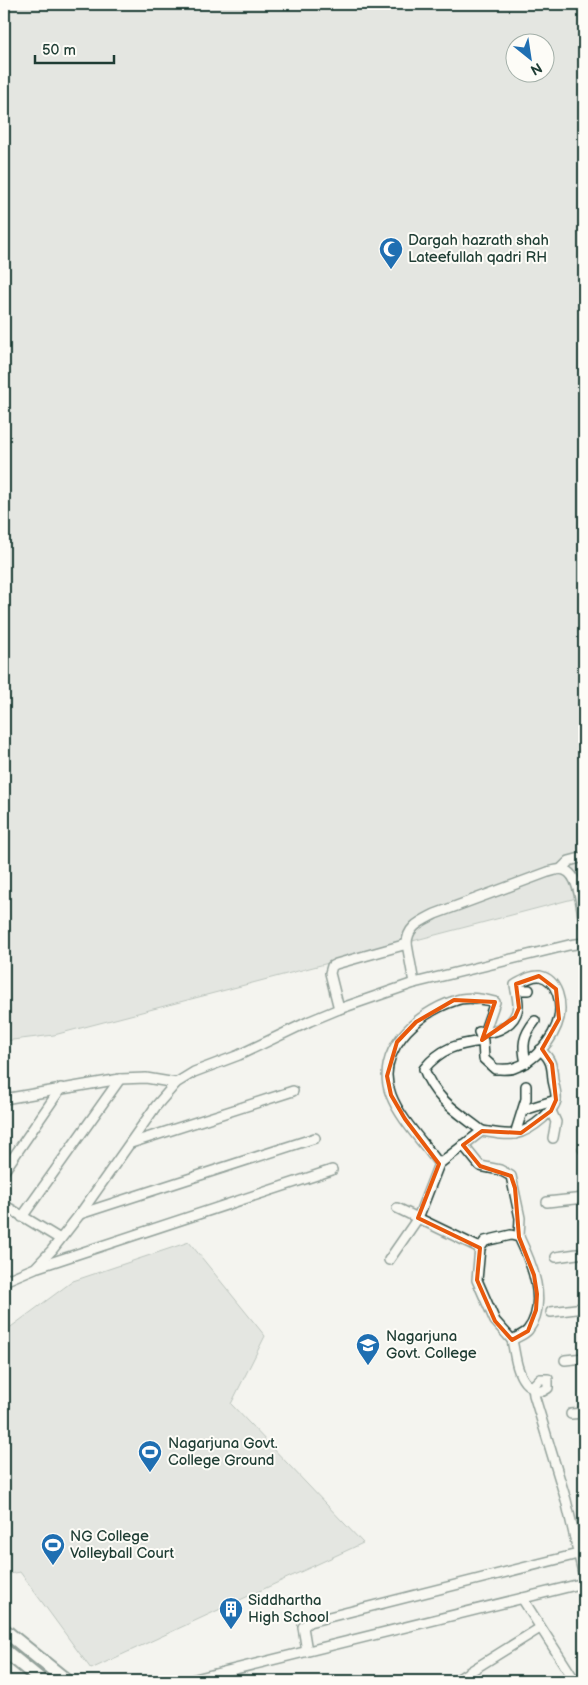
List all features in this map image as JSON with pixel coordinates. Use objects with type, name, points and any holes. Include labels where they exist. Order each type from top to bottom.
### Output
[{"type":"main road","points":[[4,1630],[67,1681]]},
{"type":"main road","points":[[4,1650],[42,1681]]},
{"type":"street","points":[[414,984],[407,937],[409,930],[421,921],[548,872],[561,869],[569,861],[584,858]]},
{"type":"street","points":[[561,869],[571,874],[576,884],[584,925]]},
{"type":"street","points":[[35,1268],[80,1214],[156,1106],[176,1083],[194,1072],[240,1055],[339,1009],[414,984],[569,945],[584,943]]},
{"type":"street","points":[[339,1009],[330,973],[332,966],[407,944]]},
{"type":"street","points":[[439,1164],[405,1119],[391,1095],[387,1076],[388,1062],[397,1042],[416,1022],[454,1000],[482,999],[495,1002],[487,1037],[484,1059],[495,1070],[512,1069],[526,1063],[540,1050],[559,1019],[560,1004],[556,988],[549,980],[539,976],[527,978],[515,985],[518,1006],[515,1017],[508,1024],[487,1037],[452,1047],[434,1057],[424,1069],[428,1082],[440,1099],[482,1131],[505,1135],[521,1133],[534,1125],[551,1111],[556,1100],[552,1064],[546,1054],[540,1050]]},
{"type":"street","points":[[516,990],[529,990]]},
{"type":"street","points":[[526,1063],[524,1054],[525,1036],[536,1021]]},
{"type":"street","points":[[4,1099],[120,1079],[146,1078],[176,1083]]},
{"type":"street","points":[[22,1217],[120,1079]]},
{"type":"street","points":[[515,1134],[524,1110],[526,1086]]},
{"type":"street","points":[[4,1172],[61,1088]]},
{"type":"street","points":[[130,1143],[293,1090]]},
{"type":"street","points":[[524,1110],[556,1100]]},
{"type":"street","points":[[551,1111],[556,1122],[553,1138]]},
{"type":"street","points":[[389,1260],[418,1218],[439,1164],[482,1131]]},
{"type":"street","points":[[80,1214],[315,1138]]},
{"type":"street","points":[[463,1145],[480,1166],[500,1170],[512,1176],[520,1218],[519,1237],[528,1255],[537,1294],[536,1310],[528,1331],[512,1340]]},
{"type":"street","points":[[4,1281],[35,1268],[332,1170]]},
{"type":"street","points":[[547,1202],[584,1198]]},
{"type":"street","points":[[4,1205],[60,1239]]},
{"type":"street","points":[[397,1208],[480,1248]]},
{"type":"street","points":[[519,1237],[511,1235],[485,1242],[480,1248],[478,1280],[495,1322],[512,1340],[518,1369],[526,1383],[533,1386],[566,1500],[584,1577]]},
{"type":"street","points":[[556,1257],[584,1253]]},
{"type":"street","points":[[551,1312],[584,1308]]},
{"type":"street","points":[[565,1360],[584,1358]]},
{"type":"street","points":[[571,1414],[584,1413]]},
{"type":"street","points":[[307,1651],[303,1627],[309,1622],[538,1566],[578,1554]]},
{"type":"street","points":[[187,1681],[584,1582]]},
{"type":"street","points":[[522,1598],[575,1681]]},
{"type":"street","points":[[455,1681],[540,1628]]},
{"type":"highlighted area","points":[[539,976],[556,989],[559,1019],[542,1049],[552,1064],[556,1100],[551,1111],[521,1133],[482,1131],[463,1145],[480,1166],[511,1176],[515,1188],[519,1237],[534,1275],[537,1294],[536,1310],[528,1331],[512,1340],[495,1321],[477,1280],[480,1248],[418,1218],[439,1164],[405,1119],[391,1095],[387,1076],[397,1042],[416,1022],[454,1000],[495,1002],[482,1040],[515,1017],[519,1008],[516,984]]},
{"type":"shaded area","points":[[4,4],[584,4],[584,896],[54,1035],[4,1041]]},
{"type":"shaded area","name":"Nagarjuna Govt. College Ground","points":[[189,1242],[265,1336],[231,1404],[363,1543],[91,1669],[20,1572],[4,1575],[4,1332],[73,1281]]},
{"type":"place","name":"Dargah hazrath shah Lateefullah qadri RH","points":[[391,270]]},
{"type":"place","name":"Nagarjuna Govt. College","points":[[368,1366]]},
{"type":"place","name":"Nagarjuna Govt. College Ground","points":[[150,1473]]},
{"type":"place","name":"NG College Volleyball Court","points":[[53,1566]]},
{"type":"place","name":"Siddhartha High School","points":[[231,1630]]}]
